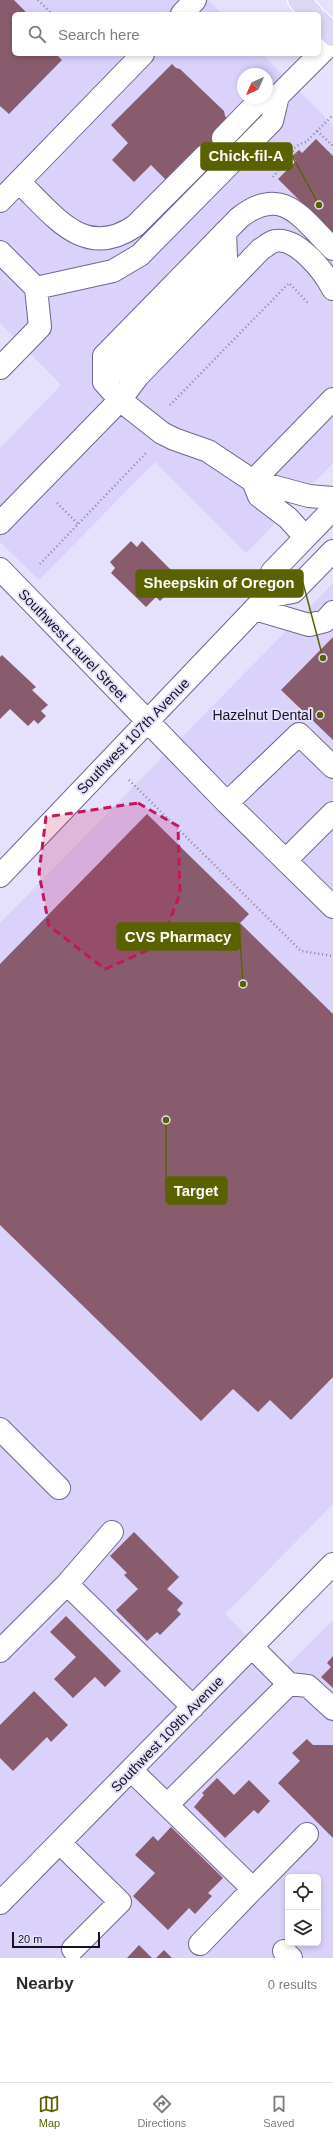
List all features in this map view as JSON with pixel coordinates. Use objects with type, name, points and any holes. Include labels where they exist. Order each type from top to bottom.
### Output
[{"type":"main road","points":[[299,0],[310,12]]},
{"type":"main road","points":[[321,23],[333,35]]},
{"type":"street","points":[[184,12],[195,0]]},
{"type":"street","points":[[321,53],[333,41]]},
{"type":"street","points":[[0,202],[141,56]]},
{"type":"street","points":[[223,138],[256,104],[278,96],[318,56]]},
{"type":"street","points":[[36,288],[113,271],[140,255],[272,121],[278,96]]},
{"type":"street","points":[[19,182],[72,232],[91,238],[109,238],[128,231],[135,226],[205,156]]},
{"type":"street","points":[[333,249],[294,211],[278,203],[263,203],[248,210],[225,232],[226,257],[104,382],[120,400],[162,433],[208,451],[253,481],[309,496],[333,498]]},
{"type":"street","points":[[0,523],[120,400],[138,376],[261,249],[273,241],[283,241],[301,250],[327,276],[333,289]]},
{"type":"street","points":[[0,252],[36,288],[40,327],[0,368]]},
{"type":"street","points":[[253,481],[333,399]]},
{"type":"street","points":[[253,481],[259,496],[288,518],[305,537]]},
{"type":"street","points":[[260,603],[272,572],[333,508]]},
{"type":"street","points":[[260,603],[293,592],[333,551]]},
{"type":"street","name":"Southwest Laurel Street","points":[[0,569],[227,803],[333,907]]},
{"type":"street","points":[[260,603],[309,625],[324,620],[333,612]]},
{"type":"street","name":"Southwest 107th Avenue","points":[[3,867],[260,603]]},
{"type":"street","points":[[227,803],[299,734],[333,767]]},
{"type":"street","points":[[286,860],[333,813]]},
{"type":"street","points":[[0,1429],[59,1488]]},
{"type":"street","points":[[0,1651],[67,1584],[112,1532]]},
{"type":"street","name":"Southwest 109th Avenue","points":[[0,1903],[333,1564]]},
{"type":"street","points":[[67,1584],[193,1707]]},
{"type":"street","points":[[252,1647],[289,1684],[308,1686],[333,1709]]},
{"type":"street","points":[[167,1805],[289,1684]]},
{"type":"street","points":[[131,1770],[253,1889]]},
{"type":"street","points":[[200,1944],[307,1834]]},
{"type":"street","points":[[60,1843],[120,1902],[73,1949]]},
{"type":"path","points":[[38,0],[50,12]]},
{"type":"path","points":[[272,178],[293,151],[333,115]]},
{"type":"path","points":[[317,131],[333,146]]},
{"type":"path","points":[[293,151],[299,157]]},
{"type":"path","points":[[167,408],[180,398],[289,283],[309,304]]},
{"type":"path","points":[[40,564],[148,451],[145,448]]},
{"type":"path","points":[[129,780],[301,951],[333,956]]},
{"type":"highlighted area","points":[[138,803],[178,826],[180,894],[160,945],[105,969],[49,926],[39,873],[46,817]]},
{"type":"shaded area","points":[[0,0],[208,0],[220,12],[12,12],[12,56],[264,56],[333,125],[333,463],[246,553],[155,462],[39,580],[0,542],[0,448],[61,385],[0,323]]},
{"type":"shaded area","points":[[333,583],[333,1504],[225,1614],[282,1671],[333,1620],[333,1958],[0,1958],[0,923]]},
{"type":"building","points":[[0,0],[14,0],[26,12],[12,12],[12,56],[58,56],[62,60],[9,114],[0,106]]},
{"type":"building","points":[[172,64],[176,68],[180,69],[224,111],[228,120],[217,132],[232,147],[214,165],[199,150],[168,182],[151,165],[134,182],[112,160],[128,143],[111,125]]},
{"type":"building","points":[[316,139],[333,156],[333,241],[330,231],[278,179],[296,161],[292,156],[299,150],[302,153]]},
{"type":"building","points":[[131,541],[137,547],[142,541],[177,576],[166,587],[170,591],[160,601],[156,597],[146,607],[111,573],[115,568],[110,562]]},
{"type":"building","name":"Hazelnut Dental","points":[[333,637],[333,740],[281,690]]},
{"type":"building","points":[[2,655],[36,687],[32,690],[48,705],[41,711],[46,716],[38,724],[34,720],[28,726],[10,709],[0,719],[0,657]]},
{"type":"building","points":[[147,814],[249,914],[240,923],[333,1014],[333,1377],[291,1420],[270,1400],[258,1412],[233,1389],[201,1421],[0,1225],[0,964]]},
{"type":"building","points":[[134,1532],[179,1577],[167,1589],[183,1603],[177,1610],[181,1614],[160,1635],[157,1632],[147,1641],[116,1610],[138,1589],[124,1575],[127,1573],[110,1556]]},
{"type":"building","points":[[66,1616],[121,1671],[105,1687],[95,1677],[73,1698],[54,1679],[76,1657],[50,1632]]},
{"type":"building","points":[[333,1656],[333,1688],[321,1677],[331,1667],[327,1663]]},
{"type":"building","points":[[34,1691],[68,1725],[51,1742],[47,1737],[13,1771],[0,1758],[0,1725]]},
{"type":"building","points":[[307,1739],[313,1745],[333,1745],[333,1838],[278,1783],[300,1761],[292,1753]]},
{"type":"building","points":[[217,1778],[234,1795],[249,1780],[270,1801],[258,1814],[254,1810],[225,1838],[194,1807],[204,1795],[202,1793]]},
{"type":"building","points":[[171,1827],[223,1878],[208,1893],[212,1896],[195,1914],[189,1908],[168,1930],[133,1896],[155,1873],[135,1855],[153,1836],[158,1841]]},
{"type":"building","points":[[139,1945],[152,1958],[127,1958]]},
{"type":"building","points":[[164,1950],[172,1958],[156,1958]]},
{"type":"place","name":"Chick-fil-A","points":[[319,205]]},
{"type":"place","name":"Sheepskin of Oregon","points":[[323,658]]},
{"type":"place","name":"Hazelnut Dental","points":[[320,715]]},
{"type":"place","name":"CVS Pharmacy","points":[[243,984]]},
{"type":"place","name":"Target","points":[[166,1120]]}]
